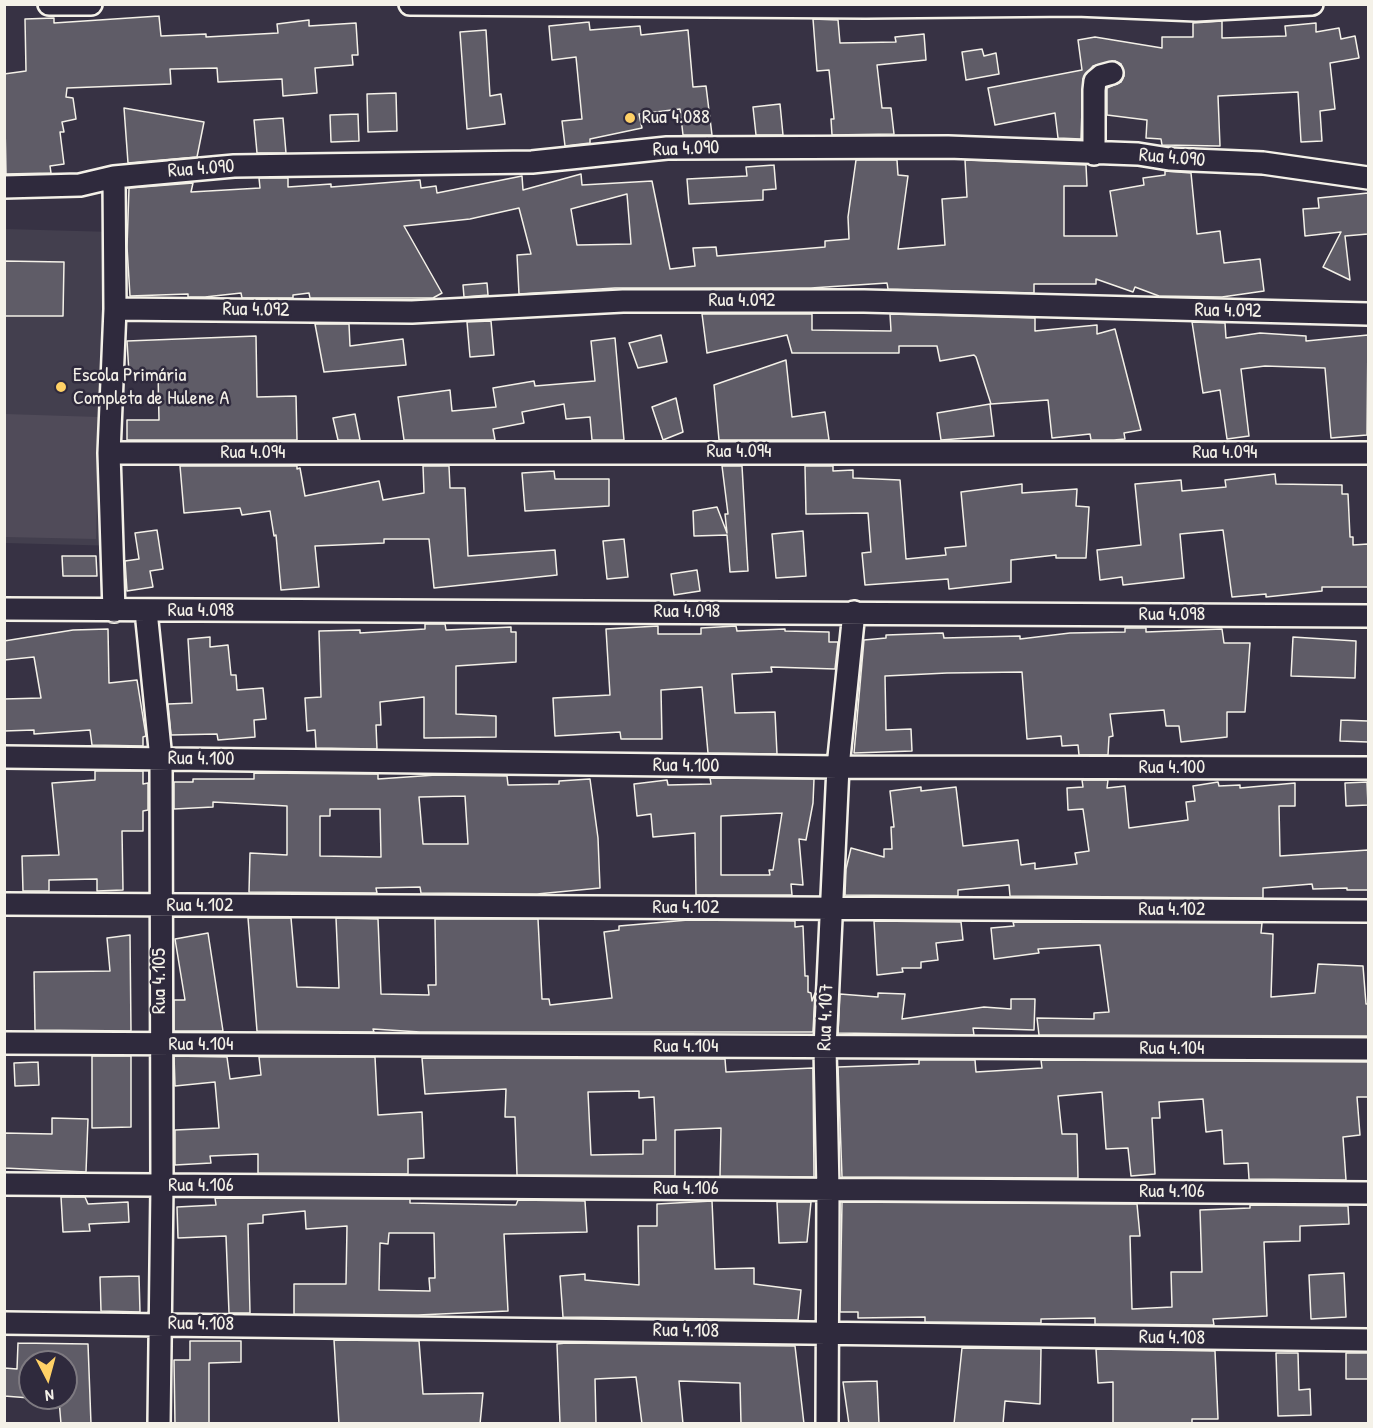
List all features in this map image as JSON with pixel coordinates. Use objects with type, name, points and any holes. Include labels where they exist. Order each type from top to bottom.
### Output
[{"type":"street","points":[[49,4],[91,4]]},
{"type":"street","points":[[410,4],[854,7],[1076,5],[1196,10],[1312,4]]},
{"type":"street","points":[[1094,154],[1095,81],[1101,76],[1112,73]]},
{"type":"street","name":"Rua 4.090","points":[[4,187],[80,185],[114,177],[234,166],[531,162],[667,148],[948,147],[1263,163],[1368,178]]},
{"type":"street","points":[[114,177],[115,309],[109,453],[114,611]]},
{"type":"street","name":"Rua 4.092","points":[[115,309],[412,312],[623,302],[864,301],[1368,314]]},
{"type":"street","name":"Rua 4.094","points":[[109,453],[1368,453]]},
{"type":"street","name":"Rua 4.098","points":[[4,609],[1368,616]]},
{"type":"street","name":"Rua 4.105","points":[[146,611],[161,759],[162,1186],[159,1424]]},
{"type":"street","name":"Rua 4.107","points":[[828,1424],[828,1190],[825,1048],[838,767],[854,612]]},
{"type":"street","name":"Rua 4.100","points":[[4,757],[838,767],[1368,768]]},
{"type":"street","name":"Rua 4.102","points":[[4,904],[1368,911]]},
{"type":"street","name":"Rua 4.104","points":[[4,1043],[1368,1049]]},
{"type":"street","name":"Rua 4.106","points":[[4,1184],[1368,1193]]},
{"type":"street","name":"Rua 4.108","points":[[4,1323],[159,1323],[1368,1340]]},
{"type":"shaded area","name":"Escola Primária Completa de Hulene A","points":[[5,229],[114,232],[120,546],[5,543]]},
{"type":"shaded area","points":[[5,414],[99,417],[96,539],[5,537]]},
{"type":"building","points":[[159,16],[161,36],[206,34],[206,37],[278,33],[277,24],[309,20],[309,26],[356,23],[358,55],[352,55],[353,65],[315,68],[317,93],[283,96],[282,79],[218,82],[217,68],[170,69],[171,84],[67,88],[66,97],[73,98],[76,119],[62,122],[64,132],[60,132],[64,164],[50,166],[51,173],[6,174],[4,74],[26,71],[25,19],[54,18],[54,23]]},
{"type":"building","points":[[813,19],[838,20],[840,43],[896,42],[895,37],[924,34],[926,60],[877,65],[882,108],[891,108],[894,134],[832,135],[831,119],[834,119],[829,70],[817,71]]},
{"type":"building","points":[[1222,21],[1222,38],[1286,36],[1285,26],[1316,23],[1316,32],[1339,28],[1341,39],[1355,36],[1359,58],[1330,63],[1335,109],[1320,111],[1322,141],[1301,142],[1298,92],[1218,96],[1220,146],[1162,145],[1161,139],[1146,138],[1147,120],[1107,115],[1107,88],[1121,82],[1124,76],[1121,64],[1115,61],[1093,66],[1083,79],[1081,139],[1058,138],[1055,113],[995,125],[988,88],[1082,70],[1078,40],[1095,37],[1162,48],[1162,37],[1193,37],[1193,23]]},
{"type":"building","points":[[589,22],[590,30],[640,26],[641,35],[688,30],[693,87],[706,86],[712,135],[683,135],[680,109],[639,114],[642,128],[590,139],[590,143],[565,146],[562,121],[582,119],[576,57],[552,60],[549,26]]},
{"type":"building","points":[[486,30],[490,96],[501,94],[505,124],[467,129],[460,32]]},
{"type":"building","points":[[982,49],[984,56],[996,53],[999,74],[966,80],[962,52]]},
{"type":"building","points":[[396,93],[397,131],[368,132],[367,94]]},
{"type":"building","points":[[780,104],[783,135],[756,135],[753,107]]},
{"type":"building","points":[[124,108],[204,122],[197,157],[128,163]]},
{"type":"building","points":[[358,114],[359,141],[331,142],[330,115]]},
{"type":"building","points":[[283,118],[286,153],[257,153],[254,120]]},
{"type":"building","points":[[856,160],[897,160],[898,175],[908,176],[898,249],[945,245],[942,199],[967,197],[965,160],[1086,165],[1087,186],[1064,186],[1064,236],[1117,236],[1110,191],[1144,185],[1143,178],[1165,175],[1165,171],[1191,173],[1197,234],[1220,231],[1224,263],[1260,259],[1264,291],[1222,297],[1159,296],[1135,287],[1133,292],[1096,279],[1096,284],[1034,284],[1034,293],[888,289],[887,283],[811,288],[615,288],[519,294],[517,255],[531,254],[519,208],[470,219],[404,226],[442,293],[433,298],[310,298],[309,293],[293,295],[293,298],[242,298],[241,293],[205,297],[188,297],[188,294],[130,296],[127,247],[129,188],[193,183],[191,192],[260,188],[259,178],[288,178],[288,187],[331,184],[331,187],[420,180],[421,188],[436,186],[437,193],[522,176],[523,190],[581,174],[582,185],[652,181],[670,269],[695,266],[693,248],[716,247],[717,256],[825,247],[825,241],[849,239],[848,217]],"holes":[[[627,194],[631,244],[577,245],[571,209]]]},
{"type":"building","points":[[774,165],[776,189],[763,190],[763,200],[689,204],[687,179],[747,176],[746,167]]},
{"type":"building","points":[[1368,193],[1368,234],[1345,236],[1350,280],[1323,267],[1341,232],[1305,236],[1303,209],[1319,208],[1318,198]]},
{"type":"building","points":[[4,261],[64,262],[63,316],[4,316]]},
{"type":"building","points":[[487,283],[488,295],[464,297],[463,285]]},
{"type":"building","points":[[702,314],[812,314],[812,330],[891,331],[890,314],[1035,318],[1035,331],[1097,325],[1097,334],[1115,329],[1141,430],[1124,433],[1125,439],[1114,440],[1091,440],[1090,434],[1052,438],[1048,400],[991,404],[976,357],[974,355],[940,361],[937,346],[899,346],[899,353],[792,353],[787,335],[707,353]]},
{"type":"building","points":[[491,321],[494,355],[470,357],[467,322]]},
{"type":"building","points":[[1192,322],[1225,323],[1226,338],[1260,333],[1306,336],[1306,341],[1368,335],[1367,435],[1331,438],[1325,368],[1265,366],[1241,369],[1249,436],[1227,439],[1220,390],[1203,393]]},
{"type":"building","points":[[315,324],[349,324],[350,346],[403,339],[406,365],[324,372]]},
{"type":"building","points":[[661,335],[667,362],[638,368],[629,343]]},
{"type":"building","points":[[256,336],[257,397],[296,396],[297,440],[127,440],[127,420],[159,420],[158,372],[129,373],[127,341]]},
{"type":"building","points":[[615,338],[624,440],[592,440],[590,417],[566,419],[564,404],[522,412],[524,423],[493,429],[495,440],[404,440],[398,397],[450,390],[452,411],[496,407],[493,388],[534,381],[535,386],[595,381],[591,341]]},
{"type":"building","points":[[786,360],[792,417],[825,412],[829,440],[719,440],[714,385]]},
{"type":"building","points":[[676,398],[683,432],[663,440],[652,407]]},
{"type":"building","points":[[990,404],[994,436],[941,440],[937,413]]},
{"type":"building","points":[[355,414],[360,440],[338,440],[333,418]]},
{"type":"building","points":[[180,466],[297,466],[297,469],[300,468],[305,496],[379,481],[383,500],[424,493],[423,466],[449,466],[450,488],[465,488],[468,556],[555,550],[557,575],[434,588],[429,539],[384,539],[384,543],[315,546],[319,587],[281,590],[276,535],[274,536],[270,511],[242,515],[240,508],[184,513]]},
{"type":"building","points":[[722,466],[742,466],[748,571],[730,572],[727,535],[694,536],[693,511],[717,507],[727,533],[725,514],[728,514]]},
{"type":"building","points":[[805,466],[833,466],[833,471],[853,470],[853,478],[900,480],[906,559],[946,555],[945,548],[966,546],[961,492],[1022,484],[1022,493],[1077,489],[1076,506],[1089,507],[1086,558],[1056,558],[1056,555],[1011,560],[1011,582],[949,589],[948,579],[865,585],[862,553],[871,552],[868,513],[806,514]]},
{"type":"building","points":[[554,471],[555,479],[609,479],[609,506],[525,511],[522,473]]},
{"type":"building","points":[[1275,474],[1276,484],[1342,485],[1342,494],[1348,494],[1350,537],[1353,537],[1353,545],[1368,544],[1368,587],[1322,587],[1322,591],[1266,597],[1266,594],[1232,597],[1223,530],[1180,534],[1184,578],[1123,585],[1122,577],[1100,580],[1097,550],[1141,545],[1135,484],[1181,480],[1182,491],[1226,487],[1225,480]]},
{"type":"building","points":[[157,530],[163,569],[150,571],[153,587],[127,591],[125,561],[139,559],[135,533]]},
{"type":"building","points":[[803,531],[806,576],[776,578],[772,534]]},
{"type":"building","points":[[624,539],[628,577],[607,579],[603,541]]},
{"type":"building","points":[[62,556],[96,556],[97,576],[63,576]]},
{"type":"building","points":[[697,570],[700,591],[674,595],[671,574]]},
{"type":"building","points":[[425,624],[445,624],[446,630],[511,627],[511,632],[516,632],[516,662],[456,666],[456,714],[496,716],[496,737],[424,738],[424,697],[380,702],[381,725],[376,725],[377,749],[316,748],[315,730],[307,731],[305,698],[321,697],[319,631],[360,630],[360,633],[425,629]]},
{"type":"building","points":[[658,626],[658,634],[701,634],[701,628],[736,626],[737,631],[785,629],[785,631],[829,632],[829,642],[838,642],[835,669],[771,667],[772,672],[732,674],[735,713],[775,712],[777,754],[708,753],[702,687],[661,690],[662,739],[621,739],[620,732],[555,736],[553,698],[610,695],[606,629]]},
{"type":"building","points":[[1125,628],[1146,628],[1146,632],[1222,629],[1224,643],[1250,643],[1245,712],[1227,712],[1227,737],[1181,742],[1179,726],[1166,726],[1164,710],[1110,714],[1113,736],[1109,737],[1108,755],[1079,755],[1078,745],[1062,746],[1061,736],[1027,739],[1022,672],[947,673],[885,676],[886,730],[911,729],[912,751],[854,753],[864,640],[886,638],[886,635],[943,633],[944,638],[1020,636],[1020,639],[1070,633],[1125,632]]},
{"type":"building","points":[[108,629],[109,683],[137,680],[146,736],[143,737],[143,746],[92,745],[90,730],[34,734],[34,730],[4,731],[4,699],[41,698],[34,657],[4,660],[4,641],[73,630]]},
{"type":"building","points":[[210,637],[210,647],[228,645],[231,675],[236,675],[237,690],[263,688],[266,719],[254,720],[255,737],[218,740],[217,734],[171,735],[168,704],[192,703],[188,639]]},
{"type":"building","points":[[1293,637],[1356,641],[1355,678],[1291,676]]},
{"type":"building","points":[[1341,720],[1368,721],[1368,742],[1340,741]]},
{"type":"building","points":[[95,771],[143,771],[143,784],[148,783],[148,810],[143,811],[143,831],[122,831],[123,890],[97,891],[97,879],[49,880],[49,891],[23,891],[22,856],[59,855],[52,783],[95,780]]},
{"type":"building","points":[[254,773],[378,774],[378,779],[436,775],[507,776],[508,785],[559,784],[559,781],[590,779],[598,838],[600,888],[537,894],[421,893],[420,887],[376,888],[377,893],[249,892],[250,853],[287,855],[287,806],[213,802],[213,807],[174,809],[174,782],[193,782],[193,779],[254,779]],"holes":[[[465,796],[468,844],[423,844],[419,797]],[[330,809],[380,809],[381,857],[320,856],[320,816],[330,816]]]},
{"type":"building","points":[[710,778],[814,779],[813,803],[806,840],[799,839],[803,885],[791,884],[792,895],[696,895],[695,833],[653,837],[651,814],[637,816],[634,784],[667,780],[668,785],[711,784]],"holes":[[[782,813],[773,870],[769,870],[770,875],[721,875],[721,816]]]},
{"type":"building","points":[[1082,780],[1108,780],[1107,788],[1125,786],[1129,828],[1188,820],[1186,802],[1195,801],[1193,786],[1218,782],[1219,786],[1240,785],[1240,788],[1295,783],[1295,806],[1279,806],[1280,856],[1368,850],[1368,890],[1313,889],[1312,884],[1263,888],[1263,898],[1010,896],[1009,885],[958,890],[958,896],[845,895],[846,869],[851,848],[884,857],[884,849],[892,849],[891,827],[894,827],[890,791],[921,787],[921,791],[956,787],[963,846],[1018,840],[1021,865],[1035,863],[1035,869],[1077,864],[1075,853],[1089,851],[1083,809],[1068,810],[1067,788],[1083,787]]},
{"type":"building","points":[[1367,782],[1368,805],[1346,806],[1345,783]]},
{"type":"building","points":[[248,918],[291,918],[297,987],[339,988],[336,918],[378,919],[381,994],[429,995],[428,985],[436,985],[435,919],[538,919],[542,999],[549,999],[550,1005],[612,998],[604,932],[619,930],[619,926],[688,920],[795,921],[795,927],[803,926],[805,976],[808,976],[808,992],[811,993],[812,1001],[815,993],[813,1032],[420,1032],[373,1029],[374,1032],[257,1031]]},
{"type":"building","points":[[874,921],[961,922],[963,940],[936,943],[938,960],[921,962],[921,968],[902,968],[903,972],[877,975]]},
{"type":"building","points":[[1013,922],[1262,923],[1261,933],[1273,934],[1271,997],[1315,993],[1318,964],[1363,966],[1366,1004],[1368,1004],[1368,1036],[1039,1035],[1037,1018],[1094,1019],[1094,1013],[1109,1012],[1100,945],[1038,949],[1039,953],[994,959],[991,928],[1014,926]]},
{"type":"building","points":[[208,933],[223,1031],[174,1031],[174,1000],[185,1000],[175,939]]},
{"type":"building","points":[[130,935],[131,1031],[35,1030],[34,972],[110,971],[107,938]]},
{"type":"building","points":[[878,993],[905,994],[902,1019],[984,1007],[1011,1009],[1011,999],[1035,999],[1034,1030],[973,1028],[974,1035],[838,1033],[840,994],[878,997]]},
{"type":"building","points":[[92,1056],[131,1056],[131,1127],[92,1128]]},
{"type":"building","points":[[174,1056],[227,1057],[230,1079],[261,1075],[259,1057],[375,1057],[378,1115],[422,1112],[424,1158],[408,1159],[408,1174],[258,1173],[258,1154],[210,1156],[211,1163],[175,1165],[175,1130],[219,1128],[215,1082],[175,1086]]},
{"type":"building","points":[[422,1058],[725,1059],[726,1072],[813,1068],[814,1177],[720,1176],[721,1128],[675,1130],[675,1176],[517,1175],[515,1117],[505,1117],[506,1089],[425,1094]],"holes":[[[639,1091],[639,1098],[654,1097],[656,1140],[643,1140],[643,1154],[591,1155],[588,1092]]]},
{"type":"building","points":[[919,1060],[975,1060],[976,1072],[1042,1068],[1041,1060],[1368,1062],[1368,1097],[1357,1097],[1360,1135],[1343,1137],[1346,1180],[1249,1179],[1248,1163],[1224,1164],[1222,1130],[1206,1132],[1203,1099],[1159,1102],[1160,1118],[1152,1118],[1155,1174],[1131,1176],[1128,1148],[1106,1149],[1102,1092],[1058,1096],[1062,1134],[1077,1134],[1078,1178],[842,1177],[838,1067],[919,1064]]},
{"type":"building","points":[[38,1062],[39,1085],[15,1086],[14,1063]]},
{"type":"building","points":[[52,1118],[88,1119],[86,1172],[4,1168],[4,1133],[52,1134]]},
{"type":"building","points":[[61,1197],[85,1197],[88,1204],[128,1202],[129,1222],[89,1224],[90,1231],[63,1232]]},
{"type":"building","points":[[215,1198],[410,1199],[410,1203],[516,1205],[518,1200],[585,1201],[587,1232],[504,1234],[508,1311],[418,1315],[294,1314],[294,1284],[346,1284],[347,1226],[306,1229],[305,1211],[263,1215],[263,1223],[248,1224],[250,1313],[229,1313],[226,1236],[178,1238],[177,1207],[216,1205]],"holes":[[[389,1233],[434,1233],[435,1278],[429,1278],[430,1291],[379,1290],[380,1243],[388,1244]]]},
{"type":"building","points":[[712,1201],[715,1269],[754,1268],[754,1284],[801,1290],[798,1320],[563,1317],[560,1276],[585,1274],[585,1280],[639,1285],[638,1226],[657,1226],[657,1204]]},
{"type":"building","points":[[777,1202],[811,1202],[807,1242],[779,1243]]},
{"type":"building","points":[[842,1202],[1137,1204],[1140,1236],[1130,1236],[1132,1309],[1172,1307],[1171,1272],[1202,1272],[1200,1210],[1250,1208],[1250,1205],[1348,1206],[1349,1224],[1300,1226],[1300,1241],[1264,1242],[1267,1316],[1213,1319],[1214,1325],[1095,1324],[1095,1318],[1041,1319],[1041,1323],[925,1322],[925,1317],[858,1318],[858,1312],[840,1312]]},
{"type":"building","points":[[1344,1273],[1346,1317],[1311,1319],[1309,1275]]},
{"type":"building","points":[[139,1276],[140,1312],[101,1311],[100,1277]]},
{"type":"building","points":[[334,1340],[419,1341],[423,1394],[483,1393],[480,1424],[339,1424]]},
{"type":"building","points":[[190,1341],[241,1341],[241,1362],[209,1363],[209,1424],[175,1424],[174,1360],[190,1360]]},
{"type":"building","points":[[18,1343],[88,1344],[91,1424],[61,1424],[60,1410],[78,1410],[78,1350],[18,1350],[18,1397],[4,1396],[4,1368],[17,1369]]},
{"type":"building","points":[[557,1344],[795,1346],[804,1424],[741,1424],[740,1383],[679,1381],[683,1424],[642,1424],[636,1377],[595,1379],[596,1424],[560,1424]]},
{"type":"building","points":[[962,1348],[1041,1349],[1040,1404],[1005,1401],[1003,1424],[954,1424]]},
{"type":"building","points":[[1096,1349],[1215,1351],[1218,1419],[1192,1419],[1192,1424],[1113,1424],[1113,1382],[1098,1383]]},
{"type":"building","points":[[1276,1353],[1298,1353],[1299,1390],[1310,1389],[1311,1415],[1278,1416]]},
{"type":"building","points":[[1346,1353],[1368,1353],[1368,1379],[1346,1379]]},
{"type":"building","points":[[877,1381],[879,1424],[849,1424],[843,1382]]},
{"type":"place","name":"Rua 4.088","points":[[630,118]]},
{"type":"place","name":"Escola Primária Completa de Hulene A","points":[[61,387]]}]
